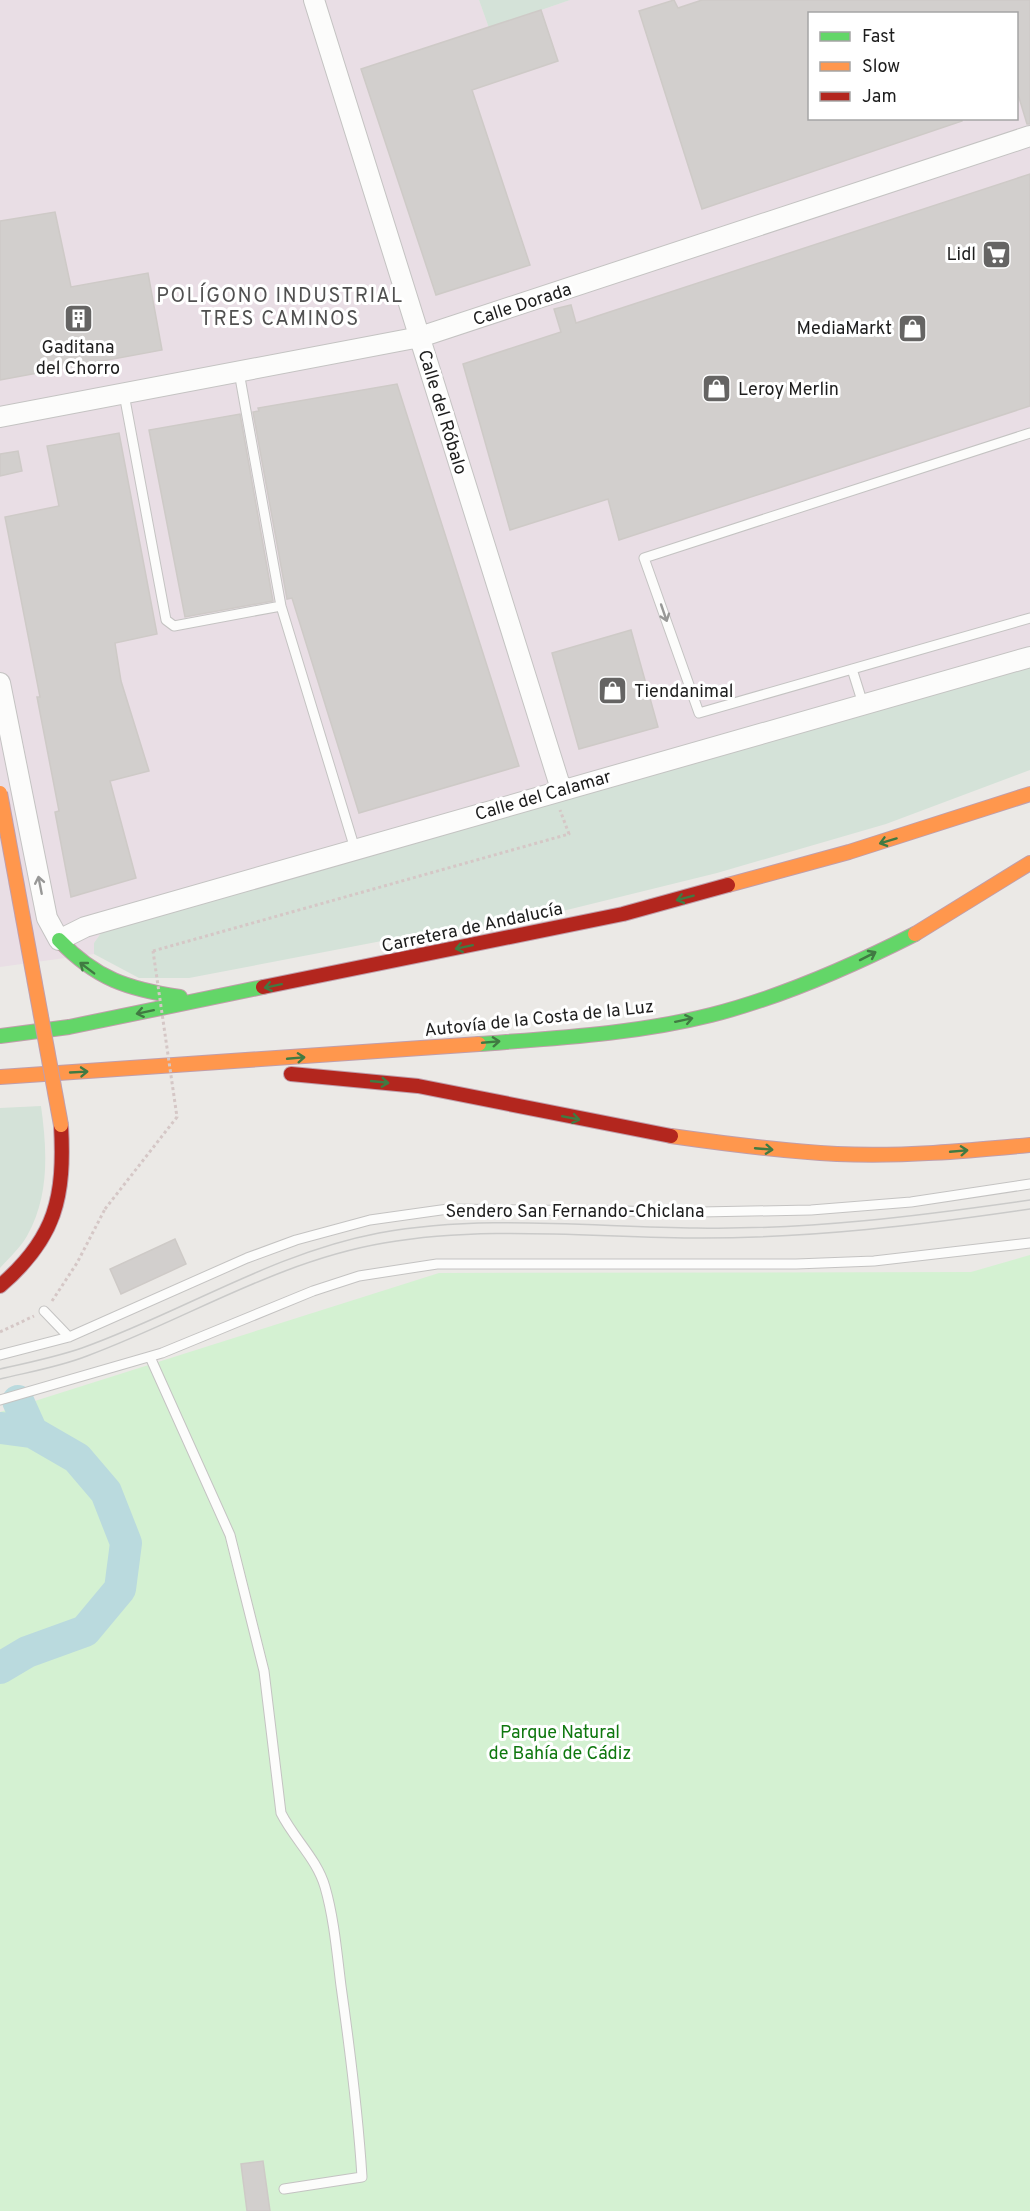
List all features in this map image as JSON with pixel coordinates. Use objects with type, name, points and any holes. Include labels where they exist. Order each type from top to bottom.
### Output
[{"type":"highway","points":[[944,824],[1030,780]]},
{"type":"highway","points":[[0,793],[62,1125],[65,1167],[60,1200],[53,1221],[41,1244],[27,1261],[0,1286]]},
{"type":"highway","points":[[944,824],[1030,794]]},
{"type":"highway","name":"Carretera de Andalucía","points":[[0,1036],[69,1028],[623,914],[741,883],[944,824]]},
{"type":"highway","name":"Autovía de la Costa de la Luz","points":[[196,1066],[630,1031],[711,1015],[783,993],[861,960],[937,921],[1030,863]]},
{"type":"highway","points":[[59,940],[89,970],[130,990],[202,1000]]},
{"type":"highway","points":[[0,1077],[196,1066],[418,1086],[661,1135],[760,1149],[839,1154],[940,1153],[1030,1145]]},
{"type":"street","name":"Calle del Róbalo","points":[[314,0],[420,337],[557,791]]},
{"type":"street","name":"Calle Dorada","points":[[0,417],[420,337],[1030,136]]},
{"type":"street","name":"Calle del Calamar","points":[[59,940],[85,927],[1030,657]]},
{"type":"street","points":[[0,683],[47,918],[59,940]]},
{"type":"lane","points":[[239,372],[281,606],[355,849]]},
{"type":"lane","points":[[124,394],[166,620],[174,626],[281,606]]},
{"type":"lane","points":[[1030,433],[644,558],[699,713],[1030,618]]},
{"type":"lane","points":[[852,669],[863,704]]},
{"type":"lane","name":"Sendero San Fernando-Chiclana","points":[[0,1355],[69,1337],[247,1258],[296,1240],[370,1220],[448,1209],[700,1212],[811,1210],[911,1202],[1030,1184]]},
{"type":"lane","points":[[0,1400],[150,1357],[350,1279],[437,1264],[796,1264],[874,1261],[1030,1243]]},
{"type":"lane","points":[[45,1311],[69,1337]]},
{"type":"lane","points":[[150,1357],[230,1535],[264,1671],[281,1813],[317,1867],[325,1887],[338,1964],[358,2116],[362,2177],[284,2189]]},
{"type":"path","points":[[0,1332],[45,1311],[78,1263],[105,1209],[177,1117],[153,951],[569,834],[557,791]]},
{"type":"shaded area","points":[[0,0],[479,0],[489,28],[570,0],[1030,0],[1030,667],[101,933],[94,943],[94,954],[0,967]]},
{"type":"shaded area","points":[[479,0],[570,0],[489,28]]},
{"type":"shaded area","points":[[1030,667],[1030,770],[886,824],[717,873],[514,923],[413,935],[189,978],[139,978],[94,954],[94,943],[101,933]]},
{"type":"shaded area","points":[[41,1106],[45,1139],[45,1172],[40,1205],[27,1236],[0,1268],[0,1108]]},
{"type":"green space","name":"Parque Natural de Bahía de Cádiz","points":[[1030,1255],[1030,2211],[0,2211],[0,1412],[439,1273],[971,1272]]},
{"type":"building","points":[[674,0],[678,8],[702,0],[1030,0],[1030,124],[1027,124],[1018,94],[1018,12],[808,12],[808,120],[962,121],[702,209],[639,11]]},
{"type":"building","points":[[541,10],[558,61],[472,90],[530,265],[436,295],[361,69]]},
{"type":"building","points":[[1030,174],[1030,406],[619,540],[608,499],[510,530],[463,364],[561,332],[554,309],[571,305],[576,323]]},
{"type":"building","name":"Gaditana del Chorro","points":[[55,212],[71,287],[148,273],[162,350],[0,380],[0,221]]},
{"type":"building","points":[[397,384],[519,766],[359,813],[292,598],[287,599],[253,412],[259,411],[258,408]]},
{"type":"building","points":[[240,414],[273,601],[185,617],[149,430]]},
{"type":"building","points":[[119,433],[157,634],[115,643],[121,681],[149,771],[110,781],[136,878],[71,897],[55,812],[59,811],[37,697],[40,697],[5,517],[59,506],[47,446]]},
{"type":"building","points":[[18,451],[22,471],[0,476],[0,454]]},
{"type":"building","points":[[631,630],[658,727],[579,749],[552,653]]},
{"type":"building","points":[[175,1239],[186,1264],[121,1294],[110,1269]]},
{"type":"building","points":[[263,2161],[270,2211],[247,2211],[241,2164]]},
{"type":"waterway","points":[[18,1401],[32,1432]]},
{"type":"waterway","points":[[0,1428],[32,1432],[77,1458],[106,1492],[126,1543],[120,1589],[85,1631],[27,1652],[0,1668]]},
{"type":"tram line","points":[[0,1369],[82,1348],[302,1254],[379,1233],[418,1227],[498,1223],[697,1228],[781,1227],[905,1216],[1030,1200]]},
{"type":"tram line","points":[[0,1379],[76,1360],[270,1277],[307,1263],[384,1243],[424,1238],[503,1234],[702,1238],[785,1236],[908,1225],[1030,1209]]},
{"type":"traffic: fast","points":[[479,1044],[625,1031],[711,1015],[815,980],[915,934]]},
{"type":"traffic: fast","points":[[59,940],[86,964],[114,980],[144,990],[180,997]]},
{"type":"traffic: fast","points":[[0,1036],[69,1027],[263,987]]},
{"type":"traffic: slow","points":[[0,793],[61,1125]]},
{"type":"traffic: slow","points":[[728,885],[849,852],[1030,794]]},
{"type":"traffic: slow","points":[[915,934],[1030,863]]},
{"type":"traffic: slow","points":[[0,1077],[479,1044]]},
{"type":"traffic: slow","points":[[671,1136],[775,1149],[861,1155],[934,1153],[1030,1145]]},
{"type":"traffic: jam","points":[[263,987],[623,914],[728,885]]},
{"type":"traffic: jam","points":[[291,1074],[418,1086],[671,1136]]},
{"type":"traffic: jam","points":[[0,1286],[34,1251],[53,1214],[61,1174],[61,1125]]},
{"type":"place","name":"Lidl","points":[[997,254]]},
{"type":"place","name":"Gaditana del Chorro","points":[[78,318]]},
{"type":"place","name":"MediaMarkt","points":[[913,328]]},
{"type":"place","name":"Leroy Merlin","points":[[717,389]]},
{"type":"place","name":"Tiendanimal","points":[[613,691]]},
{"type":"district","name":"POLÍGONO INDUSTRIAL TRES CAMINOS","points":[[280,306]]}]
